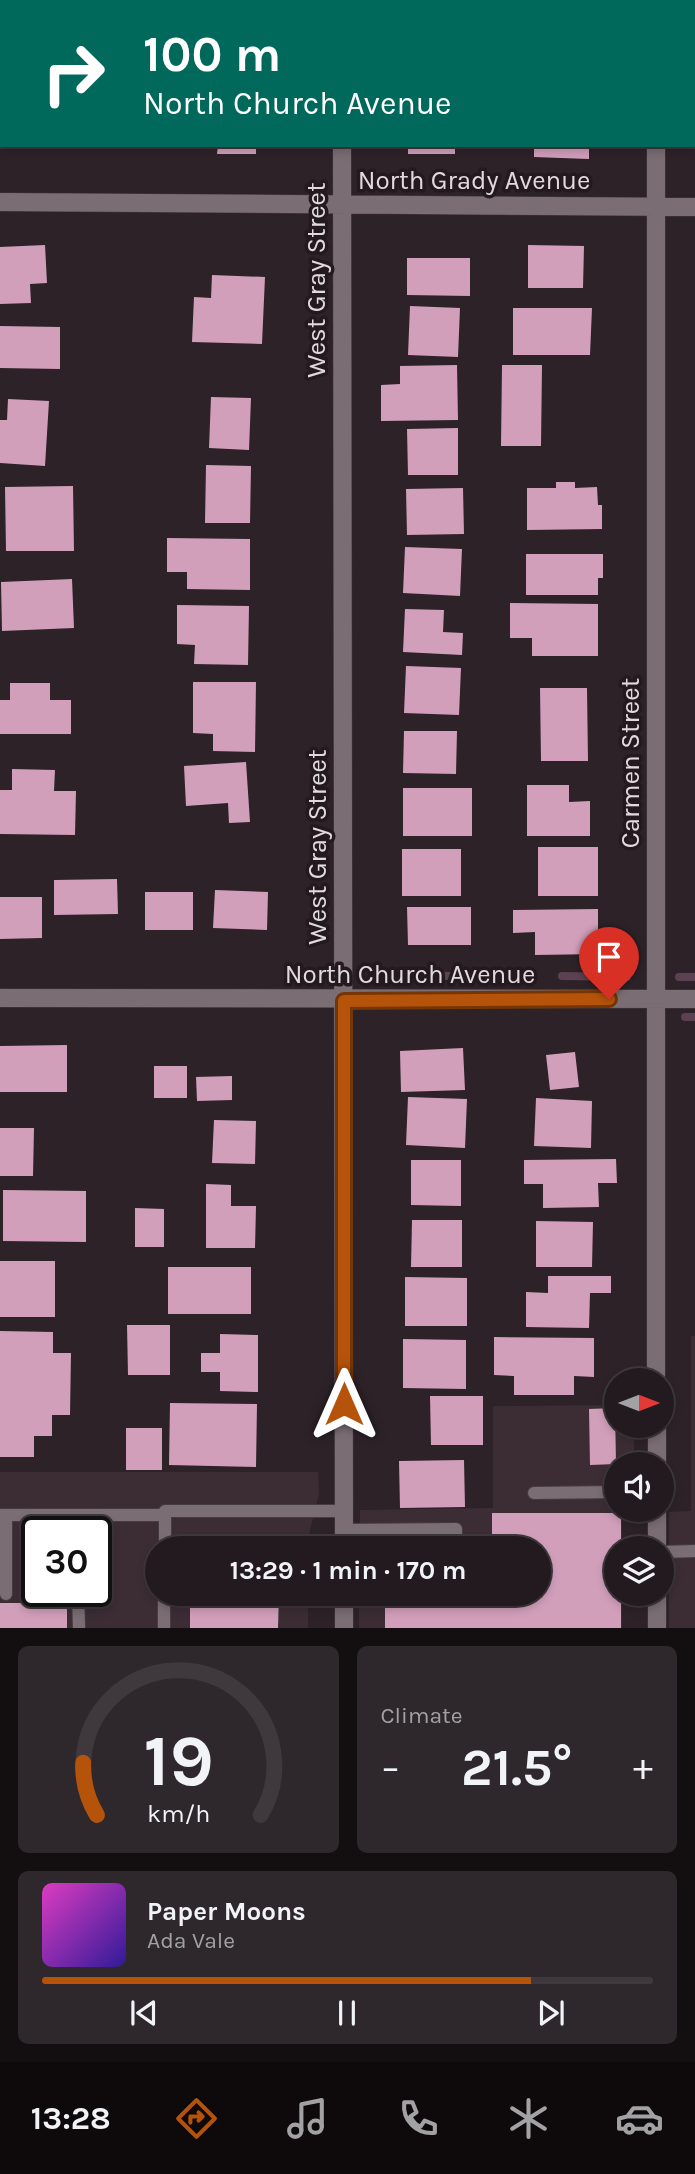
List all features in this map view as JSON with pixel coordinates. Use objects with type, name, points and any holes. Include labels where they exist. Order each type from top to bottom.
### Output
[{"type":"street","name":"West Gray Street","points":[[342,147],[344,1536]]},
{"type":"street","name":"Carmen Street","points":[[656,147],[656,1368]]},
{"type":"street","name":"North Grady Avenue","points":[[0,202],[695,207]]},
{"type":"street","name":"North Church Avenue","points":[[0,998],[344,1001],[695,999]]},
{"type":"street","points":[[344,1606],[344,1628]]},
{"type":"street","points":[[657,1606],[657,1628]]},
{"type":"lane","points":[[534,1493],[604,1492]]},
{"type":"lane","points":[[165,1536],[165,1511],[344,1511]]},
{"type":"lane","points":[[6,1594],[3,1515],[165,1515]]},
{"type":"lane","points":[[344,1530],[456,1529],[456,1536]]},
{"type":"lane","points":[[674,1552],[695,1551]]},
{"type":"lane","points":[[164,1606],[164,1628]]},
{"type":"lane","points":[[78,1607],[79,1628]]},
{"type":"shaded area","points":[[691,1336],[695,1336],[695,1628],[669,1628],[669,1606],[674,1606],[674,1536],[669,1536],[669,1522],[674,1522],[674,1512],[691,1511]]},
{"type":"shaded area","points":[[604,1405],[604,1438],[634,1438],[634,1452],[604,1452],[604,1522],[622,1522],[622,1536],[604,1536],[604,1606],[622,1606],[622,1628],[359,1628],[359,1606],[551,1606],[551,1536],[360,1536],[360,1510],[493,1508],[493,1406]]},
{"type":"shaded area","points":[[0,1472],[318,1472],[319,1494],[309,1536],[145,1536],[145,1606],[308,1606],[308,1628],[0,1628]]},
{"type":"building","points":[[53,147],[113,147],[113,149]]},
{"type":"building","points":[[218,147],[256,147],[256,154],[217,154]]},
{"type":"building","points":[[408,147],[455,147],[455,154],[408,154]]},
{"type":"building","points":[[534,147],[589,147],[589,159],[534,157]]},
{"type":"building","points":[[45,245],[47,283],[30,284],[31,303],[0,304],[0,247]]},
{"type":"building","points":[[528,245],[584,246],[583,288],[528,288]]},
{"type":"building","points":[[407,258],[470,258],[470,296],[407,295]]},
{"type":"building","points":[[212,275],[265,277],[262,344],[192,342],[194,297],[211,298]]},
{"type":"building","points":[[410,306],[460,308],[458,357],[408,355]]},
{"type":"building","points":[[513,308],[592,308],[590,355],[513,355]]},
{"type":"building","points":[[0,326],[60,327],[60,369],[0,368]]},
{"type":"building","points":[[457,365],[458,420],[381,421],[381,385],[400,384],[400,366]]},
{"type":"building","points":[[502,365],[542,365],[541,446],[501,446]]},
{"type":"building","points":[[211,397],[251,398],[249,450],[209,448]]},
{"type":"building","points":[[8,399],[49,401],[45,466],[0,463],[0,420],[7,420]]},
{"type":"building","points":[[458,428],[458,475],[408,475],[407,429]]},
{"type":"building","points":[[206,465],[251,466],[250,523],[205,523]]},
{"type":"building","points":[[556,482],[575,482],[575,488],[597,487],[598,505],[602,505],[602,529],[527,530],[527,488],[556,488]]},
{"type":"building","points":[[73,486],[74,551],[6,551],[5,487]]},
{"type":"building","points":[[463,488],[464,534],[407,535],[406,489]]},
{"type":"building","points":[[167,538],[250,539],[250,590],[187,589],[187,572],[167,572]]},
{"type":"building","points":[[405,547],[462,549],[460,596],[403,593]]},
{"type":"building","points":[[526,554],[603,554],[603,578],[598,578],[598,595],[526,595]]},
{"type":"building","points":[[72,579],[74,628],[2,631],[1,582]]},
{"type":"building","points":[[510,603],[598,604],[598,656],[532,656],[532,638],[510,638]]},
{"type":"building","points":[[177,605],[249,606],[248,665],[194,664],[195,645],[177,644]]},
{"type":"building","points":[[405,609],[444,610],[443,632],[463,633],[462,655],[403,652]]},
{"type":"building","points":[[406,666],[461,668],[459,715],[404,713]]},
{"type":"building","points":[[193,682],[256,682],[255,752],[213,751],[213,734],[193,733]]},
{"type":"building","points":[[10,683],[50,683],[50,700],[71,700],[71,734],[0,734],[0,700],[10,700]]},
{"type":"building","points":[[540,688],[587,688],[588,761],[541,761]]},
{"type":"building","points":[[404,731],[457,731],[456,774],[403,773]]},
{"type":"building","points":[[246,762],[250,822],[229,823],[228,803],[186,806],[184,766]]},
{"type":"building","points":[[12,769],[55,770],[54,791],[76,791],[75,835],[0,834],[0,790],[12,790]]},
{"type":"building","points":[[527,785],[569,785],[569,802],[590,801],[590,836],[527,836]]},
{"type":"building","points":[[403,788],[472,788],[472,836],[403,836]]},
{"type":"building","points":[[538,847],[598,847],[598,896],[538,896]]},
{"type":"building","points":[[402,849],[461,849],[461,896],[402,896]]},
{"type":"building","points":[[117,879],[118,914],[54,915],[54,880]]},
{"type":"building","points":[[215,890],[268,892],[267,930],[213,928]]},
{"type":"building","points":[[145,892],[193,892],[193,930],[145,930]]},
{"type":"building","points":[[0,897],[42,897],[42,938],[0,939]]},
{"type":"building","points":[[407,907],[471,907],[471,945],[408,945]]},
{"type":"building","points":[[598,909],[598,954],[535,955],[535,932],[513,933],[513,910]]},
{"type":"building","points":[[67,1045],[67,1092],[0,1092],[0,1046]]},
{"type":"building","points":[[463,1048],[465,1090],[401,1092],[400,1051]]},
{"type":"building","points":[[575,1052],[579,1087],[550,1090],[546,1055]]},
{"type":"building","points":[[154,1066],[187,1066],[187,1098],[154,1098]]},
{"type":"building","points":[[232,1076],[232,1100],[197,1101],[196,1077]]},
{"type":"building","points":[[408,1097],[467,1099],[465,1148],[406,1145]]},
{"type":"building","points":[[536,1098],[592,1101],[591,1148],[534,1146]]},
{"type":"building","points":[[214,1120],[256,1121],[255,1164],[212,1163]]},
{"type":"building","points":[[0,1128],[34,1128],[33,1176],[0,1176]]},
{"type":"building","points":[[616,1159],[617,1183],[598,1183],[599,1207],[543,1208],[543,1184],[524,1184],[524,1160]]},
{"type":"building","points":[[411,1160],[461,1160],[461,1206],[411,1205]]},
{"type":"building","points":[[206,1184],[231,1185],[231,1206],[256,1206],[255,1248],[206,1248]]},
{"type":"building","points":[[3,1190],[86,1191],[86,1242],[3,1241]]},
{"type":"building","points":[[135,1208],[164,1209],[164,1247],[135,1247]]},
{"type":"building","points":[[412,1220],[462,1220],[462,1267],[411,1267]]},
{"type":"building","points":[[536,1221],[593,1222],[592,1267],[536,1267]]},
{"type":"building","points":[[0,1261],[55,1261],[55,1317],[0,1317]]},
{"type":"building","points":[[168,1267],[251,1267],[251,1314],[168,1314]]},
{"type":"building","points":[[548,1276],[611,1276],[611,1293],[590,1293],[589,1328],[526,1327],[526,1292],[548,1293]]},
{"type":"building","points":[[405,1277],[467,1278],[467,1326],[405,1326]]},
{"type":"building","points":[[127,1325],[170,1325],[170,1375],[128,1375]]},
{"type":"building","points":[[0,1331],[53,1332],[53,1353],[71,1353],[70,1415],[52,1415],[52,1436],[34,1436],[34,1457],[0,1457]]},
{"type":"building","points":[[220,1334],[258,1335],[258,1392],[220,1391],[220,1372],[201,1372],[201,1353],[220,1353]]},
{"type":"building","points":[[494,1337],[594,1338],[594,1377],[574,1376],[574,1395],[514,1395],[514,1376],[494,1375]]},
{"type":"building","points":[[403,1339],[466,1340],[466,1389],[403,1388]]},
{"type":"building","points":[[430,1396],[483,1396],[483,1445],[431,1445]]},
{"type":"building","points":[[170,1403],[257,1404],[256,1467],[169,1465]]},
{"type":"building","points":[[604,1408],[604,1438],[616,1438],[616,1452],[604,1452],[604,1464],[590,1465],[589,1409]]},
{"type":"building","points":[[126,1428],[162,1428],[162,1470],[126,1470]]},
{"type":"building","points":[[464,1460],[465,1507],[400,1508],[399,1461]]},
{"type":"building","points":[[492,1513],[604,1513],[604,1522],[621,1522],[621,1536],[604,1536],[604,1606],[621,1606],[621,1628],[385,1628],[385,1606],[551,1606],[551,1536],[492,1536]]},
{"type":"building","points":[[0,1603],[21,1603],[21,1607],[67,1607],[67,1628],[0,1628]]},
{"type":"building","points":[[190,1606],[279,1606],[278,1628],[190,1628]]},
{"type":"waterway","points":[[562,976],[627,977],[627,962]]},
{"type":"waterway","points":[[409,975],[450,976]]},
{"type":"waterway","points":[[465,976],[526,976]]},
{"type":"waterway","points":[[679,977],[695,977]]},
{"type":"waterway","points":[[685,1017],[695,1017]]},
{"type":"route","points":[[344,1404],[344,1001],[609,999]]}]
